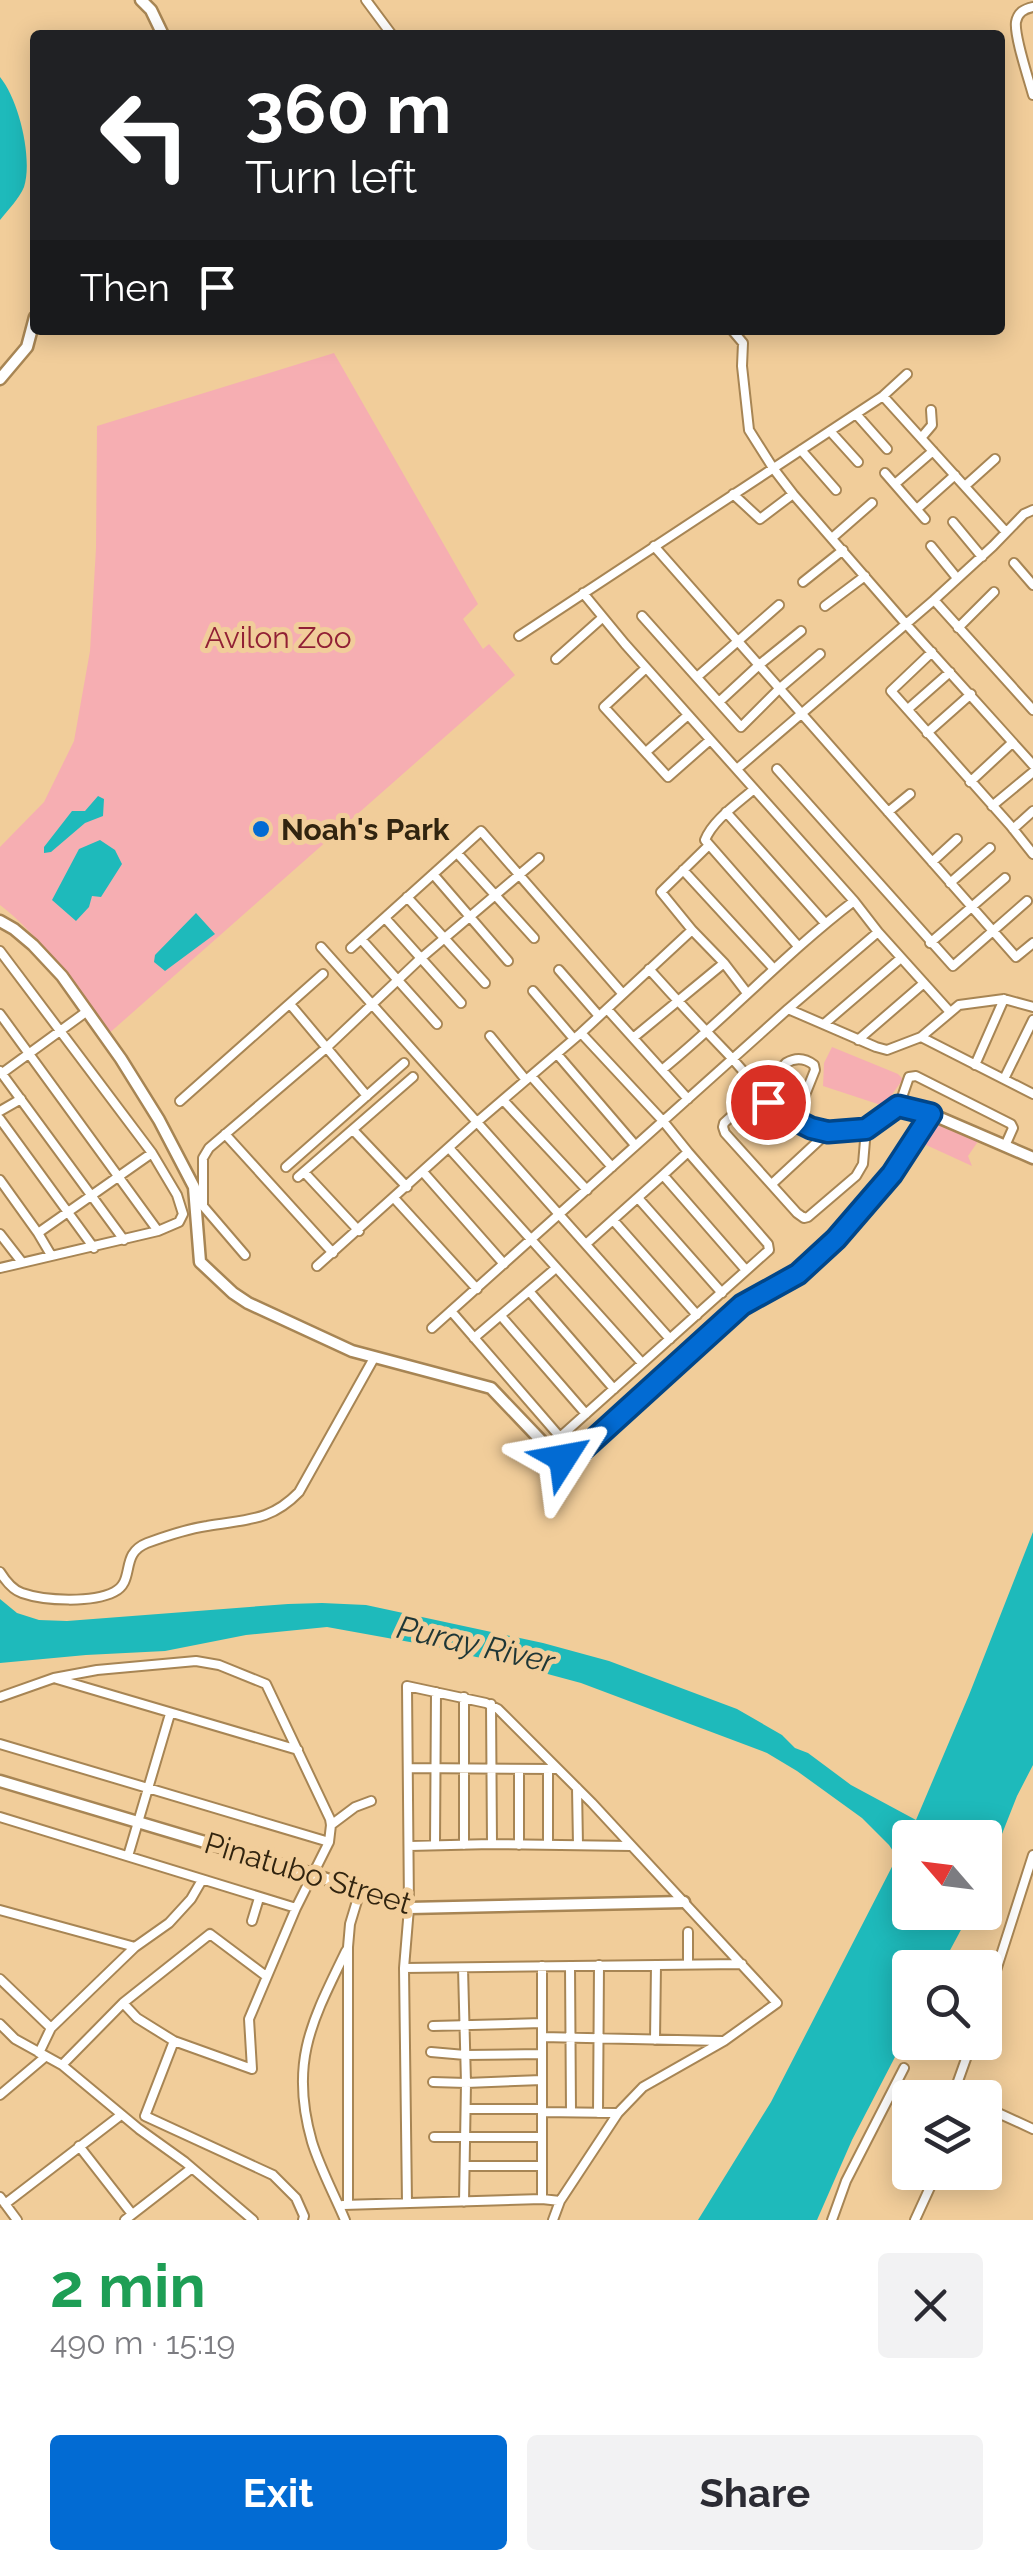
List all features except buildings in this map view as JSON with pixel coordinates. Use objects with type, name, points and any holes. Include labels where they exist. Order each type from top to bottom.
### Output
[{"type":"street","points":[[142,0],[161,30]]},
{"type":"street","points":[[366,0],[388,30]]},
{"type":"street","points":[[1033,7],[1021,12],[1016,27],[1033,95]]},
{"type":"street","points":[[0,379],[27,347],[30,335]]},
{"type":"street","points":[[736,335],[743,343],[749,430],[773,468],[1033,768],[992,806]]},
{"type":"street","points":[[519,636],[883,396],[908,374]]},
{"type":"street","points":[[883,396],[1006,532]]},
{"type":"street","points":[[922,438],[932,426],[932,410]]},
{"type":"street","points":[[856,414],[887,449]]},
{"type":"street","points":[[830,431],[858,462]]},
{"type":"street","points":[[801,450],[836,490]]},
{"type":"street","points":[[894,484],[933,451]]},
{"type":"street","points":[[965,486],[995,458]]},
{"type":"street","points":[[885,473],[925,519]]},
{"type":"street","points":[[916,509],[955,476]]},
{"type":"street","points":[[732,494],[760,519],[793,494]]},
{"type":"street","points":[[832,538],[872,503]]},
{"type":"street","points":[[737,769],[1033,510]]},
{"type":"street","points":[[953,522],[982,557]]},
{"type":"street","points":[[654,546],[1016,957],[1033,942]]},
{"type":"street","points":[[931,546],[958,578]]},
{"type":"street","points":[[803,582],[843,550]]},
{"type":"street","points":[[1014,563],[1033,586]]},
{"type":"street","points":[[1023,574],[1033,565]]},
{"type":"street","points":[[825,606],[865,576]]},
{"type":"street","points":[[958,628],[994,592]]},
{"type":"street","points":[[583,593],[950,1012]]},
{"type":"street","points":[[934,600],[1033,710]]},
{"type":"street","points":[[697,677],[779,605]]},
{"type":"street","points":[[642,616],[742,727],[820,654]]},
{"type":"street","points":[[556,659],[602,618]]},
{"type":"street","points":[[719,702],[801,632]]},
{"type":"street","points":[[932,652],[891,691],[1032,852]]},
{"type":"street","points":[[646,668],[604,706],[669,777],[710,740]]},
{"type":"street","points":[[908,709],[950,672]]},
{"type":"street","points":[[928,733],[970,694]]},
{"type":"street","points":[[646,752],[688,714]]},
{"type":"street","points":[[970,782],[1012,743]]},
{"type":"street","points":[[777,769],[953,966],[1027,902]]},
{"type":"street","points":[[754,789],[726,812],[705,840],[798,946]]},
{"type":"street","points":[[888,812],[910,794]]},
{"type":"street","points":[[1013,829],[1033,811]]},
{"type":"street","points":[[726,812],[825,923]]},
{"type":"street","points":[[352,948],[481,831],[622,992]]},
{"type":"street","points":[[932,862],[957,838]]},
{"type":"street","points":[[708,846],[661,894],[747,993]]},
{"type":"street","points":[[950,883],[990,848]]},
{"type":"street","points":[[457,853],[534,938]]},
{"type":"street","points":[[245,1255],[202,1204],[202,1158],[209,1148],[540,858]]},
{"type":"street","points":[[683,870],[774,969]]},
{"type":"street","points":[[433,874],[508,961]]},
{"type":"street","points":[[930,943],[1005,878]]},
{"type":"street","points":[[407,897],[485,983]]},
{"type":"street","points":[[663,1069],[708,1033],[798,946],[854,901]]},
{"type":"street","points":[[385,918],[461,1003]]},
{"type":"street","points":[[0,921],[33,945],[62,976],[121,1060],[188,1171],[194,1186],[200,1262],[248,1303],[352,1352],[491,1388],[553,1453],[563,1458],[574,1456],[742,1305],[798,1274],[836,1239],[892,1174],[931,1114]]},
{"type":"street","points":[[318,1266],[692,930]]},
{"type":"street","points":[[432,1328],[878,932]]},
{"type":"street","points":[[361,940],[437,1024]]},
{"type":"street","points":[[322,947],[670,1339]]},
{"type":"street","points":[[0,951],[152,1154],[177,1195],[183,1214],[179,1222],[158,1231],[0,1268]]},
{"type":"street","points":[[824,1024],[901,958]]},
{"type":"street","points":[[633,1038],[724,964]]},
{"type":"street","points":[[649,969],[759,1092],[781,1113],[795,1120],[828,1132],[866,1129],[898,1106],[909,1077],[916,1076],[1011,1124],[1005,1146]]},
{"type":"street","points":[[559,970],[599,1016]]},
{"type":"street","points":[[180,1101],[323,974]]},
{"type":"street","points":[[858,1040],[924,983]]},
{"type":"street","points":[[451,1311],[560,1437],[770,1247],[663,1121],[533,991]]},
{"type":"street","points":[[788,1009],[888,1050],[921,1037],[958,1005],[1004,999],[1033,1007]]},
{"type":"street","points":[[975,1065],[1004,999]]},
{"type":"street","points":[[290,1004],[367,1096]]},
{"type":"street","points":[[607,1008],[688,1099]]},
{"type":"street","points":[[86,1012],[1,1073],[124,1240]]},
{"type":"street","points":[[0,1014],[158,1231]]},
{"type":"street","points":[[1004,1079],[1033,1020]]},
{"type":"street","points":[[490,1036],[612,1167]]},
{"type":"street","points":[[921,1037],[1033,1094]]},
{"type":"street","points":[[556,1054],[635,1146]]},
{"type":"street","points":[[795,1120],[814,1076],[814,1065],[802,1059],[791,1060],[723,1127],[804,1218],[862,1168],[866,1129]]},
{"type":"street","points":[[286,1167],[404,1063]]},
{"type":"street","points":[[358,1232],[301,1175],[413,1077]]},
{"type":"street","points":[[0,1111],[21,1099]]},
{"type":"street","points":[[502,1100],[587,1190]]},
{"type":"street","points":[[898,1106],[931,1114],[1033,1158]]},
{"type":"street","points":[[0,1119],[94,1248]]},
{"type":"street","points":[[353,1130],[407,1187]]},
{"type":"street","points":[[772,1183],[828,1132]]},
{"type":"street","points":[[225,1134],[333,1253]]},
{"type":"street","points":[[449,1148],[642,1363]]},
{"type":"street","points":[[586,1244],[688,1152]]},
{"type":"street","points":[[38,1233],[152,1154]]},
{"type":"street","points":[[423,1172],[504,1264]]},
{"type":"street","points":[[662,1175],[745,1269]]},
{"type":"street","points":[[0,1180],[51,1255]]},
{"type":"street","points":[[394,1198],[477,1289]]},
{"type":"street","points":[[638,1198],[722,1292]]},
{"type":"street","points":[[612,1220],[697,1315]]},
{"type":"street","points":[[0,1234],[21,1261]]},
{"type":"street","points":[[474,1338],[556,1268]]},
{"type":"street","points":[[529,1292],[614,1389]]},
{"type":"street","points":[[501,1316],[586,1414]]},
{"type":"street","points":[[0,1572],[18,1592],[54,1599],[92,1598],[121,1586],[131,1554],[142,1545],[202,1527],[270,1515],[299,1492],[374,1358]]},
{"type":"street","points":[[0,1698],[54,1678],[97,1670],[196,1661],[219,1665],[266,1684],[331,1825],[328,1842],[248,2023],[252,2070],[174,2041],[137,2018],[123,2004]]},
{"type":"street","points":[[54,1678],[298,1750]]},
{"type":"street","points":[[407,2203],[404,1968],[409,1908],[408,1686],[491,1704],[552,1769],[577,1788],[776,2003],[724,2040],[643,2088],[618,2113],[560,2201],[552,2220]]},
{"type":"street","points":[[435,1845],[436,1692]]},
{"type":"street","points":[[464,1697],[464,1845]]},
{"type":"street","points":[[491,1704],[492,1844]]},
{"type":"street","points":[[128,1856],[170,1714]]},
{"type":"street","points":[[0,1744],[328,1842]]},
{"type":"street","points":[[408,1768],[552,1769]]},
{"type":"street","points":[[519,1769],[520,1844]]},
{"type":"street","points":[[548,1845],[552,1769]]},
{"type":"street","name":"Pinatubo Street","points":[[0,1782],[312,1874],[409,1908],[684,1902]]},
{"type":"street","points":[[577,1788],[578,1845]]},
{"type":"street","points":[[331,1825],[355,1807],[371,1801]]},
{"type":"street","points":[[0,1817],[296,1908]]},
{"type":"street","points":[[409,1846],[631,1846]]},
{"type":"street","points":[[1002,1952],[1033,1854]]},
{"type":"street","points":[[0,2095],[42,2055],[51,2028],[136,1947],[168,1923],[191,1899],[202,1880]]},
{"type":"street","points":[[345,2220],[348,1947],[360,1891]]},
{"type":"street","points":[[252,1921],[259,1898]]},
{"type":"street","points":[[0,1910],[136,1947]]},
{"type":"street","points":[[688,1932],[688,1964]]},
{"type":"street","points":[[62,2065],[123,2004],[210,1934],[266,1976]]},
{"type":"street","points":[[343,2205],[313,2145],[302,2066],[317,2013],[348,1947]]},
{"type":"street","points":[[654,2040],[656,1964]]},
{"type":"street","points":[[404,1968],[742,1964]]},
{"type":"street","points":[[598,2113],[599,1965]]},
{"type":"street","points":[[542,1966],[542,2199]]},
{"type":"street","points":[[570,1966],[571,2112]]},
{"type":"street","points":[[463,1968],[464,2202]]},
{"type":"street","points":[[0,1979],[51,2028]]},
{"type":"street","points":[[433,2026],[542,2023]]},
{"type":"street","points":[[0,2024],[15,2039],[62,2065],[253,2220]]},
{"type":"street","points":[[542,2037],[724,2040]]},
{"type":"street","points":[[139,2129],[174,2041]]},
{"type":"street","points":[[431,2052],[542,2054]]},
{"type":"street","points":[[832,2220],[846,2181],[904,2068]]},
{"type":"street","points":[[433,2082],[542,2080]]},
{"type":"street","points":[[466,2109],[618,2113]]},
{"type":"street","points":[[17,2220],[2,2200],[121,2114]]},
{"type":"street","points":[[1002,2115],[1033,2129]]},
{"type":"street","points":[[145,2116],[273,2175],[296,2198],[303,2220]]},
{"type":"street","points":[[434,2138],[542,2137]]},
{"type":"street","points":[[80,2146],[129,2217],[192,2168]]},
{"type":"street","points":[[464,2166],[542,2166]]},
{"type":"street","points":[[915,2220],[929,2190]]},
{"type":"street","points":[[343,2205],[560,2201]]},
{"type":"green space","name":"Avilon Zoo","points":[[334,353],[478,604],[463,619],[483,649],[489,644],[515,675],[106,1036],[45,949],[0,905],[0,847],[44,802],[74,741],[90,651],[97,426]]},
{"type":"green space","points":[[832,1047],[903,1079],[891,1096],[890,1108],[823,1086],[824,1063]]},
{"type":"green space","points":[[939,1122],[979,1140],[968,1156],[972,1166],[924,1144],[930,1127]]},
{"type":"water","points":[[0,77],[18,115],[27,161],[24,187],[0,220]]},
{"type":"water","points":[[98,796],[104,799],[103,816],[85,823],[51,852],[44,853],[44,847],[72,811],[85,811]]},
{"type":"water","points":[[100,840],[115,850],[122,864],[101,897],[92,896],[89,907],[76,921],[52,900],[79,849]]},
{"type":"water","points":[[196,913],[215,934],[165,971],[154,962],[155,955]]},
{"type":"water","points":[[1033,1532],[1033,1765],[1002,1834],[1002,1820],[916,1820]]},
{"type":"water","name":"Puray River","points":[[0,1599],[17,1613],[39,1620],[67,1621],[288,1604],[366,1605],[543,1643],[609,1661],[737,1709],[782,1735],[851,1785],[916,1820],[892,1820],[892,1850],[862,1818],[767,1753],[514,1662],[327,1627],[246,1635],[165,1651],[0,1663]]},
{"type":"water","points":[[892,1867],[892,1930],[961,1930],[950,1950],[892,1950],[893,2060],[817,2220],[698,2220],[771,2102]]},
{"type":"place","name":"Noah's Park","points":[[261,829]]},
{"type":"route","points":[[563,1458],[579,1453],[742,1305],[798,1274],[836,1239],[892,1174],[931,1114],[898,1106],[866,1129],[828,1132],[811,1128],[768,1102]]}]
